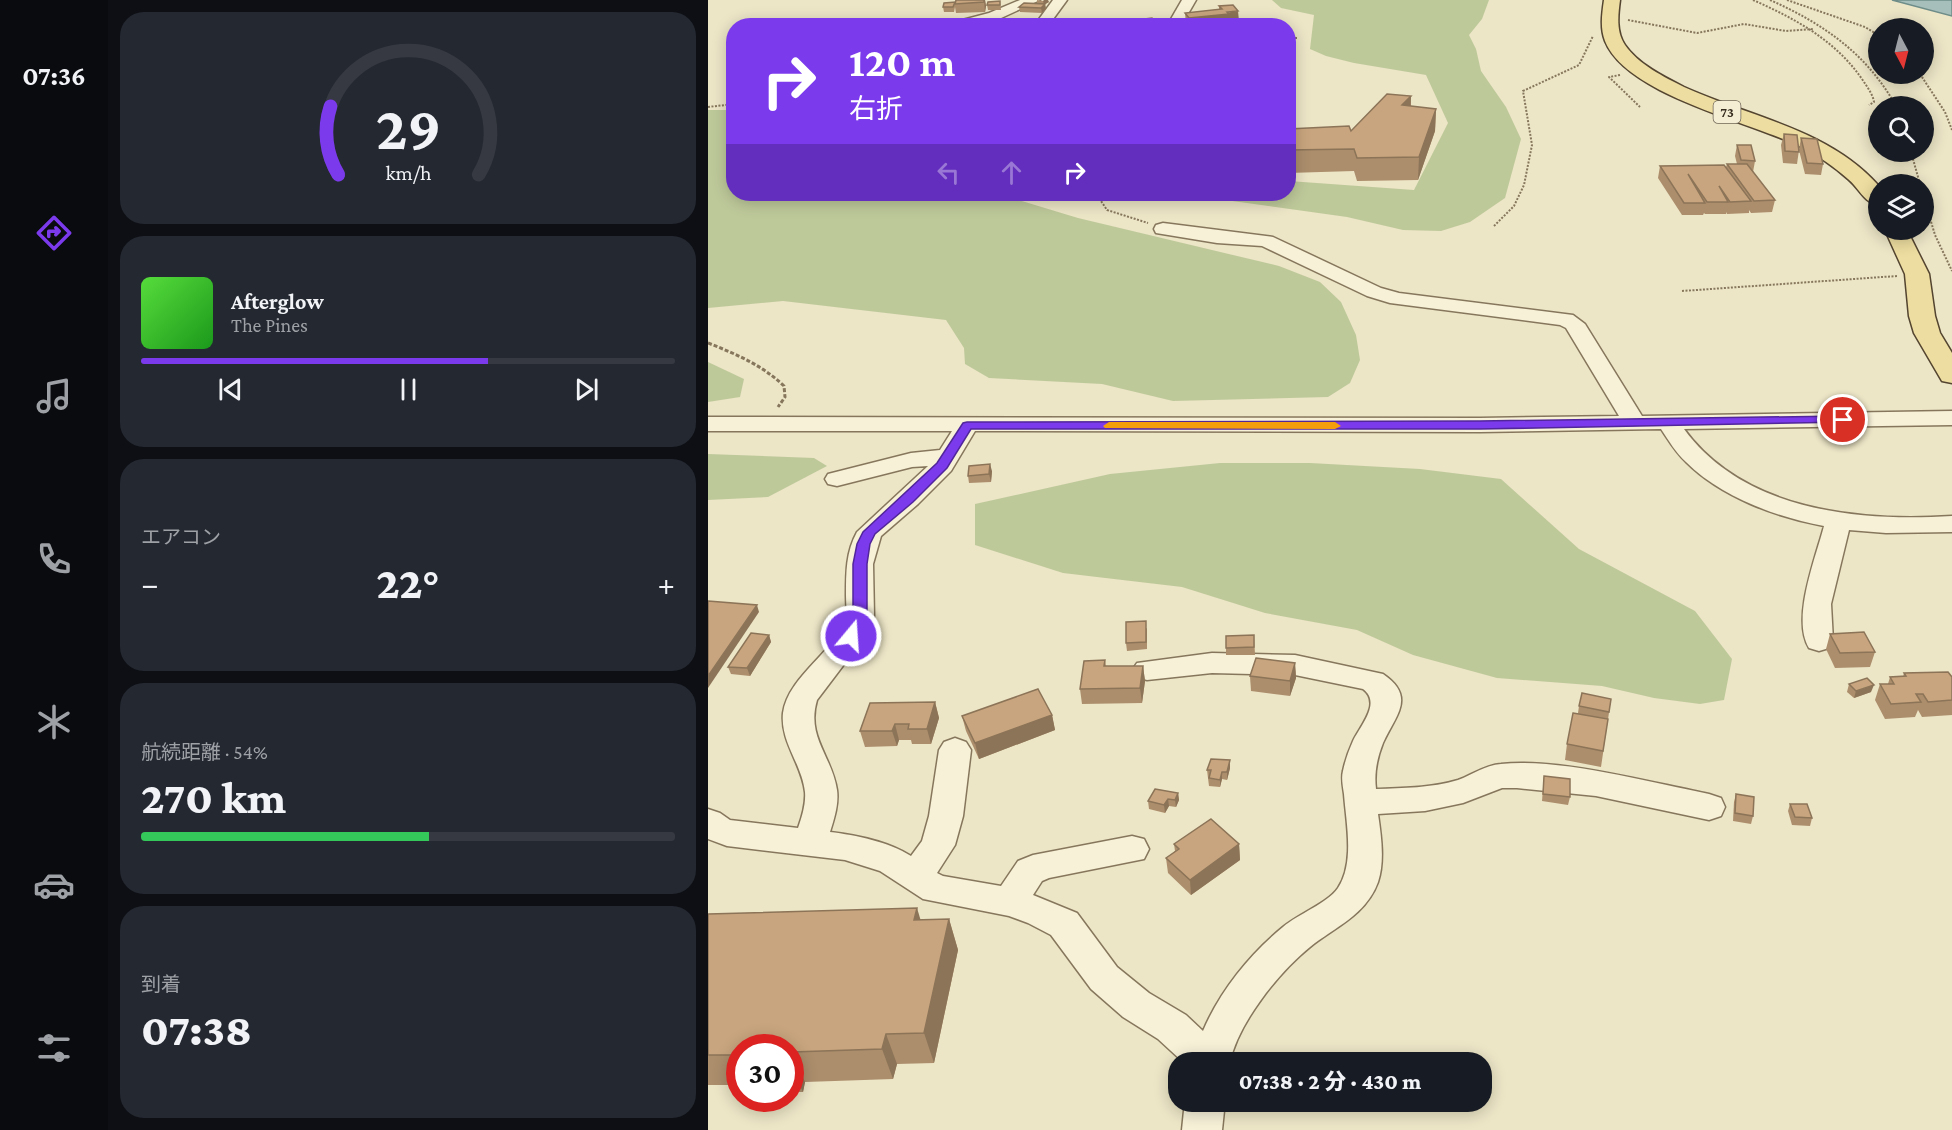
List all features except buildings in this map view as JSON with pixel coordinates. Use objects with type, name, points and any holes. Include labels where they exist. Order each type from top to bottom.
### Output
[{"type":"main road","name":"73","points":[[1611,16],[1616,44],[1625,56],[1657,80],[1708,106],[1802,140],[1827,152],[1861,177],[1868,186]]},
{"type":"main road","points":[[1901,240],[1917,274],[1922,316],[1927,333],[1952,375]]},
{"type":"street","points":[[986,18],[1033,0]]},
{"type":"street","points":[[1045,18],[1058,7],[1060,0]]},
{"type":"street","points":[[1179,18],[1189,0]]},
{"type":"street","points":[[1162,229],[1266,241],[1366,289],[1397,299],[1566,319],[1574,324],[1635,423]]},
{"type":"street","points":[[708,437],[957,441],[1242,439],[1952,418]]},
{"type":"street","points":[[708,424],[766,424],[957,441],[1635,423],[1672,428],[1952,431]]},
{"type":"street","points":[[1672,428],[1699,461],[1728,480],[1762,498],[1812,516],[1838,521],[1906,526],[1952,524]]},
{"type":"street","points":[[837,479],[911,460],[957,441]]},
{"type":"street","points":[[810,842],[817,821],[822,792],[803,748],[798,708],[803,697],[851,636],[860,617],[860,564],[864,544],[870,532],[909,499],[942,466],[957,441]]},
{"type":"street","points":[[1819,641],[1817,604],[1838,521]]},
{"type":"street","points":[[1147,670],[1212,663],[1295,665],[1372,681],[1382,688],[1386,701],[1384,715],[1368,742],[1358,774],[1365,846],[1361,881],[1350,902],[1296,937],[1257,976],[1225,1024],[1214,1052]]},
{"type":"street","points":[[916,876],[938,845],[946,816],[955,750]]},
{"type":"street","points":[[1362,802],[1425,799],[1463,791],[1499,776],[1517,776],[1553,777],[1709,807]]},
{"type":"street","points":[[708,822],[712,827],[727,833],[845,847],[891,861],[935,889],[1009,902],[1040,912],[1064,924],[1104,978],[1136,1005],[1172,1027],[1200,1052]]},
{"type":"street","points":[[1009,902],[1030,871],[1045,865],[1132,849]]},
{"type":"street","points":[[1202,1130],[1204,1112]]},
{"type":"path","points":[[1753,0],[1812,29],[1859,71],[1873,96]]},
{"type":"path","points":[[1770,0],[1822,26],[1838,37],[1871,65],[1890,96]]},
{"type":"path","points":[[1787,0],[1868,28]]},
{"type":"path","points":[[1494,226],[1514,206],[1524,185],[1532,140],[1523,91],[1579,65],[1591,38],[1603,32],[1611,16],[1697,33],[1744,24],[1786,31],[1812,29]]},
{"type":"path","points":[[1640,107],[1609,77],[1644,71]]},
{"type":"path","points":[[1927,84],[1945,111],[1952,130]]},
{"type":"path","points":[[708,107],[726,105]]},
{"type":"path","points":[[1101,201],[1107,210],[1162,229]]},
{"type":"path","points":[[1934,232],[1952,271]]},
{"type":"path","points":[[1682,291],[1917,274]]},
{"type":"path","points":[[708,344],[746,357],[784,386],[785,397],[766,424]]},
{"type":"green space","points":[[1272,0],[1489,0],[1482,19],[1469,35],[1476,49],[1481,71],[1506,107],[1521,139],[1505,198],[1470,222],[1441,231],[1403,230],[1347,217],[1232,201],[1296,201],[1296,182],[1414,190],[1448,123],[1426,75],[1354,63],[1326,56],[1310,49],[1314,15],[1281,8]]},
{"type":"green space","points":[[708,110],[726,110],[726,201],[1022,201],[1078,218],[1279,266],[1320,282],[1341,302],[1356,335],[1360,360],[1350,383],[1328,397],[1173,401],[1102,384],[989,378],[965,364],[964,348],[946,320],[783,301],[708,308]]},
{"type":"green space","points":[[708,362],[744,379],[740,397],[708,402]]},
{"type":"green space","points":[[708,454],[814,458],[827,466],[768,497],[708,500]]},
{"type":"green space","points":[[1220,463],[1310,463],[1420,469],[1501,479],[1579,549],[1695,611],[1732,659],[1724,700],[1700,704],[1654,698],[1602,686],[1497,678],[1413,655],[1357,630],[1265,613],[1182,587],[1063,573],[975,545],[975,504],[1110,474]]},
{"type":"water","points":[[1892,0],[1952,0],[1952,16]]},
{"type":"slow traffic","points":[[1109,426],[1335,426]]},
{"type":"route","points":[[851,636],[860,617],[860,564],[864,544],[870,532],[909,499],[942,466],[967,426],[1480,425],[1843,420]]}]
